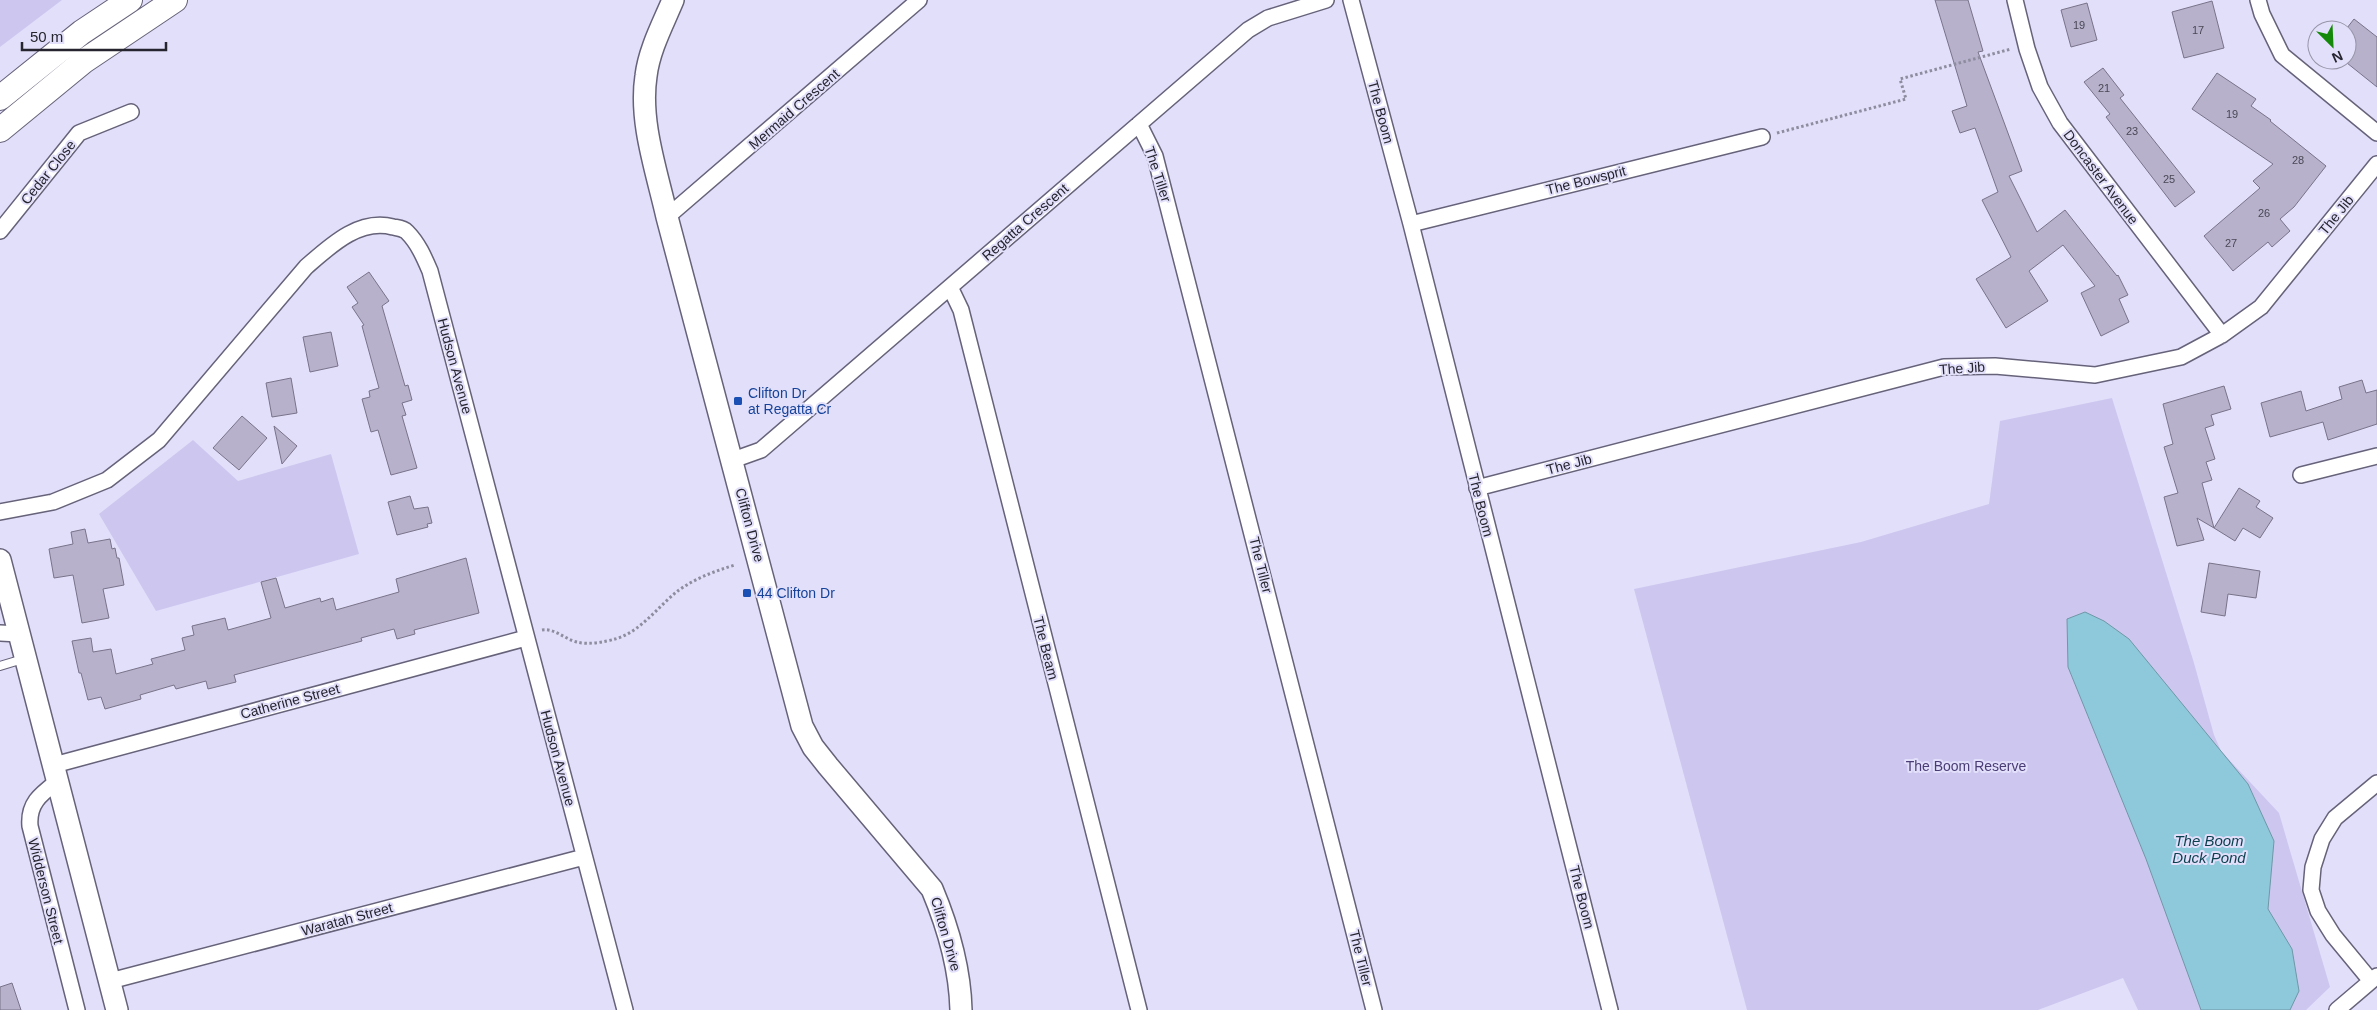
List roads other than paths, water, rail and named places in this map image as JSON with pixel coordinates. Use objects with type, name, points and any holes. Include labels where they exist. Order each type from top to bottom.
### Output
[{"type":"main road","points":[[0,98],[82,32],[130,0]]},
{"type":"main road","points":[[0,130],[84,61],[174,0]]},
{"type":"street","name":"Clifton Drive","points":[[673,0],[652,52],[646,75],[645,115],[667,217],[802,726],[813,747],[828,766],[932,888],[942,912],[960,983],[960,1010]]},
{"type":"street","name":"Mermaid Crescent","points":[[667,217],[919,0]]},
{"type":"street","name":"Regatta Crescent","points":[[733,460],[761,450],[1248,30],[1268,18],[1326,0]]},
{"type":"street","name":"The Boom","points":[[1351,0],[1411,224],[1610,1010]]},
{"type":"street","name":"Doncaster Avenue","points":[[2014,0],[2040,87],[2060,123],[2222,335]]},
{"type":"street","points":[[2258,0],[2262,14],[2282,55],[2377,133]]},
{"type":"street","name":"Cedar Close","points":[[0,231],[80,133],[131,112]]},
{"type":"street","name":"The Tiller","points":[[1139,124],[1155,156],[1374,1010]]},
{"type":"street","name":"The Bowsprit","points":[[1411,224],[1762,137]]},
{"type":"street","name":"The Jib","points":[[1477,488],[1944,366],[1996,366],[2095,375],[2181,357],[2222,335],[2261,307],[2377,164]]},
{"type":"street","name":"Hudson Avenue","points":[[0,512],[54,502],[107,480],[159,440],[306,267],[330,246],[354,230],[381,224],[405,230],[421,248],[430,271],[625,1010]]},
{"type":"street","name":"The Beam","points":[[950,287],[961,310],[1139,1010]]},
{"type":"street","points":[[2301,475],[2377,456]]},
{"type":"street","points":[[0,560],[9,634],[25,658],[117,1010]]},
{"type":"street","name":"Catherine Street","points":[[56,773],[526,638]]},
{"type":"street","name":"Widderson Street","points":[[56,773],[32,805],[30,826],[77,1010]]},
{"type":"street","points":[[2337,1010],[2374,978],[2333,935],[2318,911],[2311,890],[2313,867],[2322,839],[2336,818],[2377,783]]},
{"type":"street","name":"Waratah Street","points":[[110,981],[584,857]]},
{"type":"lane","points":[[0,666],[25,658]]},
{"type":"water","name":"The Boom Duck Pond","points":[[2085,612],[2104,621],[2129,639],[2248,784],[2274,841],[2268,909],[2292,949],[2299,991],[2290,1010],[2201,1010],[2146,859],[2068,667],[2067,619]]},
{"type":"place","name":"Clifton Dr at Regatta Cr","points":[[738,401]]},
{"type":"place","name":"44 Clifton Dr","points":[[747,593]]},
{"type":"park label","name":"The Boom Reserve","points":[[1966,766]]}]
